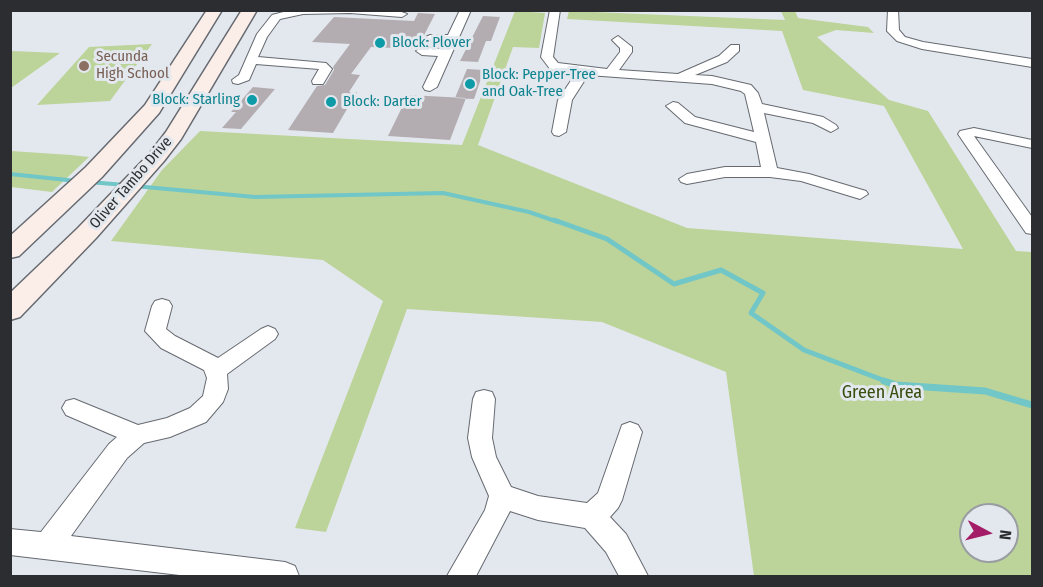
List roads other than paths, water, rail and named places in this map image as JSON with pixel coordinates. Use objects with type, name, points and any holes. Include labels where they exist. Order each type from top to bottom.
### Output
[{"type":"street","name":"Oliver Tambo Drive","points":[[10,250],[94,172],[164,94],[215,10]]},
{"type":"street","name":"Oliver Tambo Drive","points":[[10,310],[130,187],[174,135],[250,10]]},
{"type":"street","points":[[430,87],[466,10]]},
{"type":"street","points":[[555,10],[547,57],[549,62],[561,68],[678,77],[740,85],[751,93],[770,172]]},
{"type":"street","points":[[893,10],[893,32],[901,39],[922,45],[1032,63]]},
{"type":"street","points":[[238,80],[244,77],[261,36],[276,17],[303,11],[402,14]]},
{"type":"street","points":[[430,38],[453,39]]},
{"type":"street","points":[[611,72],[626,52],[626,47],[618,39]]},
{"type":"street","points":[[678,77],[723,59],[735,48]]},
{"type":"street","points":[[422,51],[446,52]]},
{"type":"street","points":[[251,60],[325,67],[326,71],[318,81]]},
{"type":"street","points":[[283,78],[295,63]]},
{"type":"street","points":[[559,132],[565,100],[584,71]]},
{"type":"street","points":[[673,106],[690,120],[763,139]]},
{"type":"street","points":[[756,107],[818,120],[831,128]]},
{"type":"street","points":[[1032,144],[974,132],[965,134],[1032,230]]},
{"type":"street","points":[[687,179],[725,172],[770,172],[803,177],[860,194]]},
{"type":"street","points":[[47,546],[118,451],[137,435],[170,427],[198,415],[212,402],[218,378],[213,365],[168,342],[155,331],[162,306]]},
{"type":"street","points":[[215,371],[268,334]]},
{"type":"street","points":[[461,576],[496,515],[502,496],[484,457],[480,438],[484,399]]},
{"type":"street","points":[[74,408],[137,435]]},
{"type":"street","points":[[592,516],[609,500],[630,432]]},
{"type":"street","points":[[502,496],[538,508],[592,516],[616,543],[634,576]]},
{"type":"street","points":[[11,543],[47,546],[223,572],[285,576]]},
{"type":"waterway","points":[[10,174],[77,181]]},
{"type":"waterway","points":[[89,182],[125,185]]},
{"type":"waterway","points":[[134,186],[255,197],[443,193],[529,212],[558,222]]},
{"type":"waterway","points":[[554,220],[607,239],[674,284],[721,270],[763,293],[751,313],[804,350],[888,382]]},
{"type":"waterway","points":[[884,381],[896,385],[985,391],[1032,405]]},
{"type":"place","name":"Block: Plover","points":[[380,43]]},
{"type":"place","name":"Secunda High School","points":[[84,66]]},
{"type":"place","name":"Block: Pepper-Tree and Oak-Tree","points":[[470,84]]},
{"type":"place","name":"Block: Starling","points":[[252,100]]},
{"type":"place","name":"Block: Darter","points":[[331,102]]},
{"type":"park label","name":"Green Area","points":[[882,393]]}]
